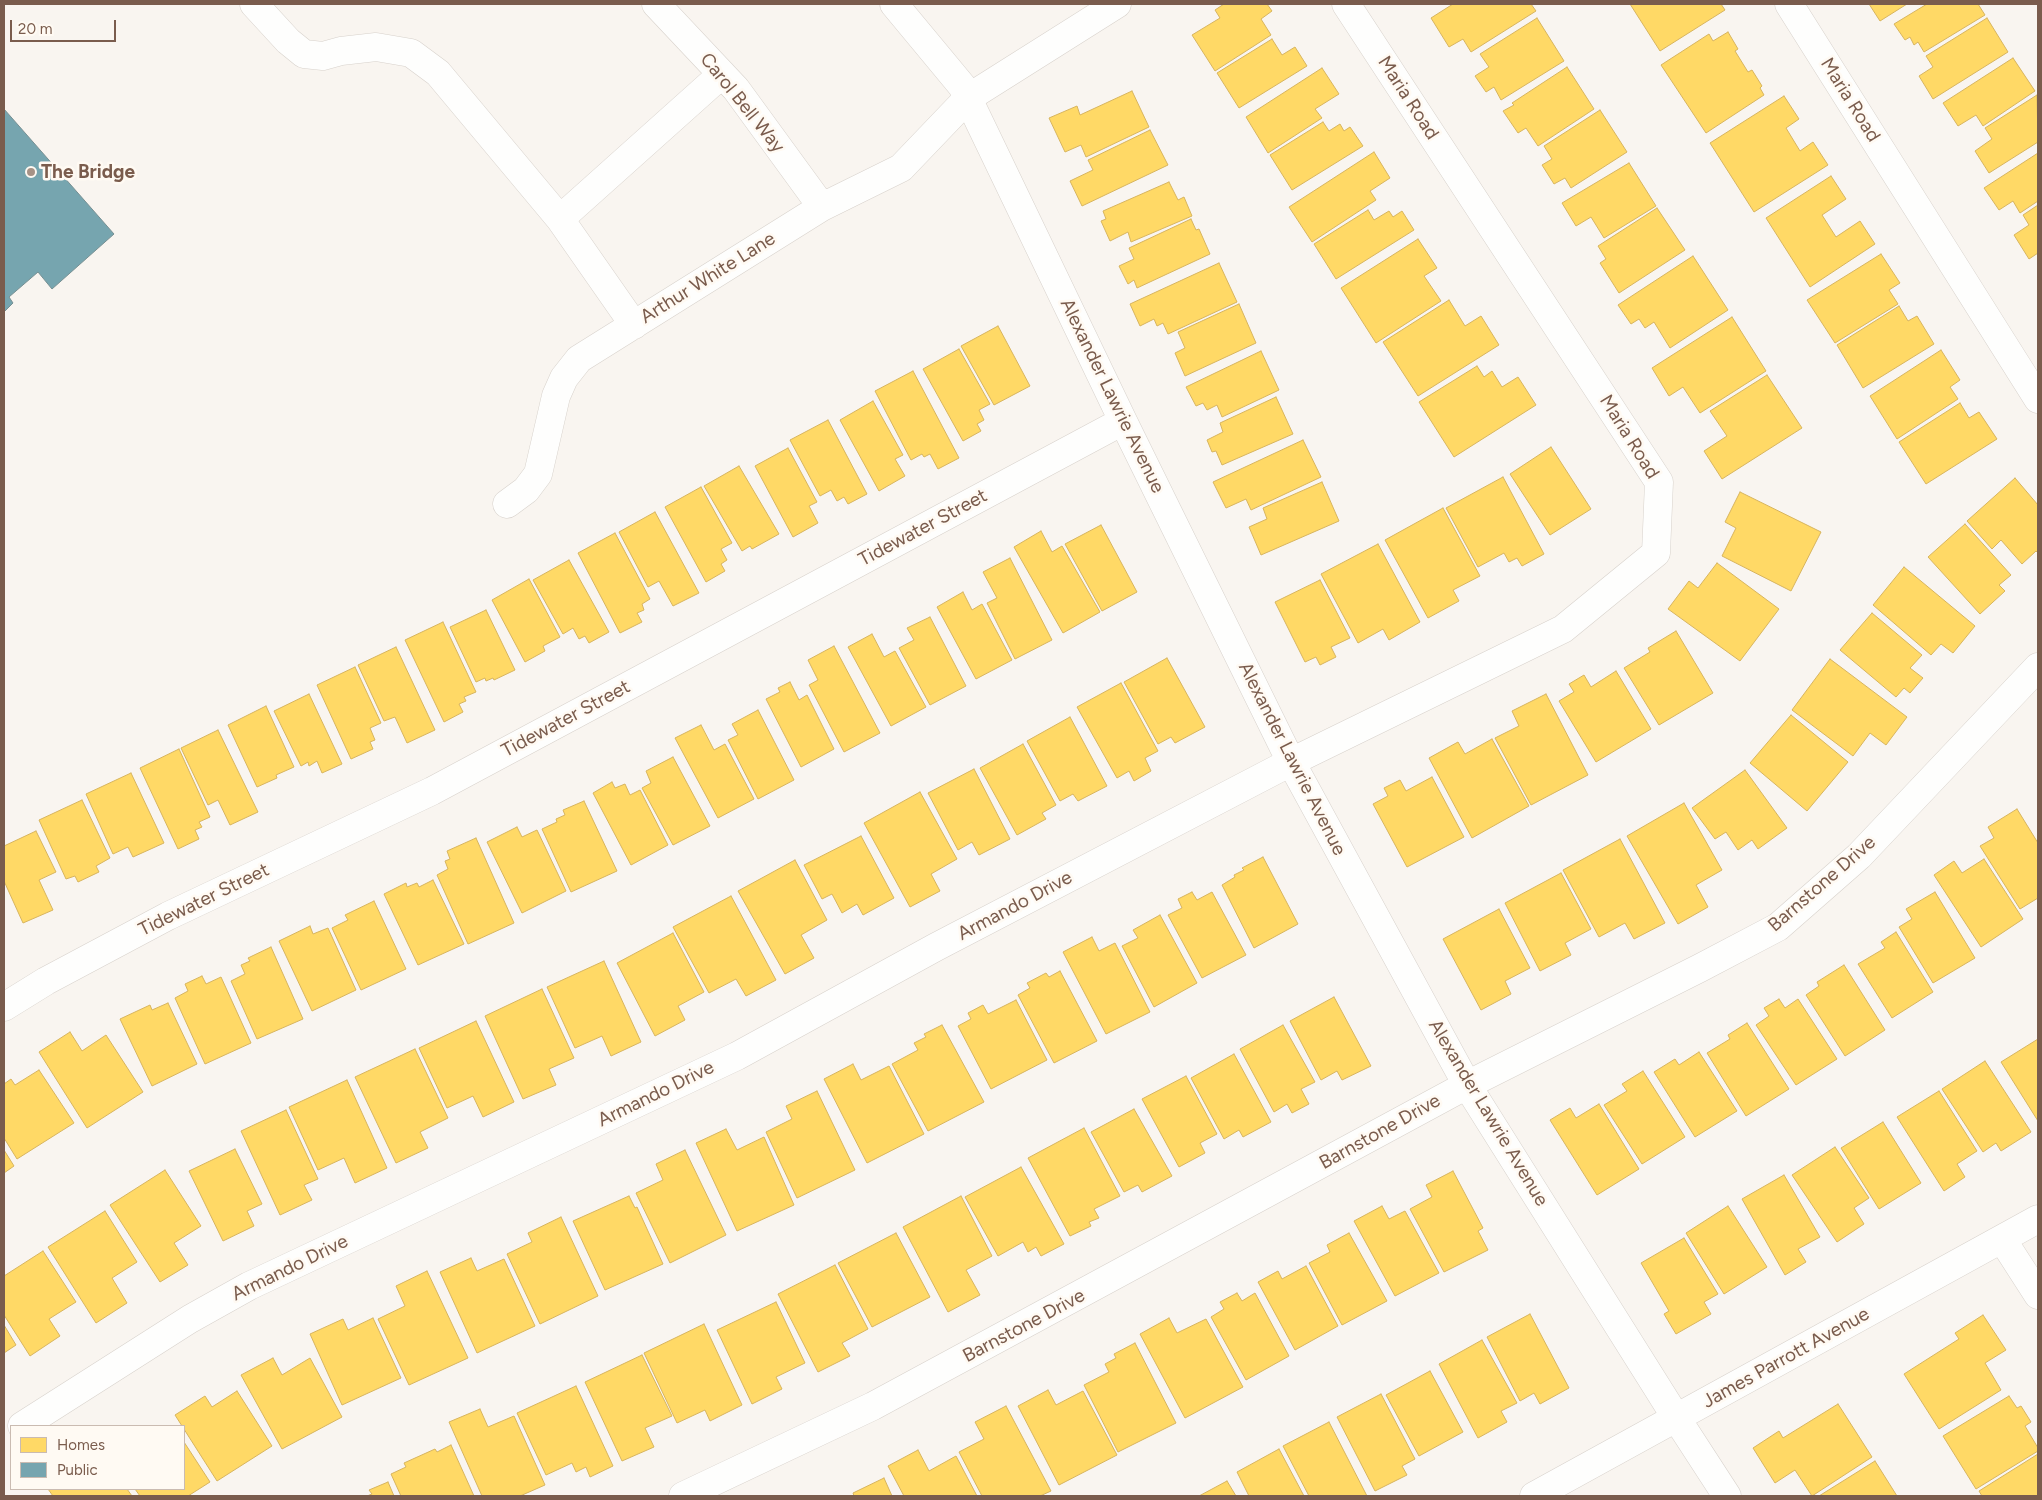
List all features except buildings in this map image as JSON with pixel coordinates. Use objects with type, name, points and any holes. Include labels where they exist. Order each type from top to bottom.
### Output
[{"type":"street","points":[[254,4],[288,41],[304,54],[323,56],[342,50],[376,47],[411,53],[438,73],[560,219],[634,325]]},
{"type":"street","name":"Carol Bell Way","points":[[656,4],[736,89],[822,207]]},
{"type":"street","name":"Alexander Lawrie Avenue","points":[[894,4],[962,86],[1123,421],[1291,762],[1466,1085],[1676,1419],[1727,1496]]},
{"type":"street","name":"Arthur White Lane","points":[[507,504],[526,490],[538,474],[556,396],[564,378],[579,360],[822,207],[901,168],[968,98],[1117,4]]},
{"type":"street","name":"Maria Road","points":[[1291,762],[1563,629],[1656,552],[1659,482],[1346,4]]},
{"type":"street","name":"Maria Road","points":[[1789,4],[2038,399]]},
{"type":"street","points":[[560,219],[722,74]]},
{"type":"street","name":"Tidewater Street","points":[[4,1008],[46,981],[168,916],[432,791],[1123,421]]},
{"type":"street","name":"Barnstone Drive","points":[[683,1496],[873,1406],[956,1363],[1466,1085],[1778,927],[1859,856],[2038,667]]},
{"type":"street","name":"Armando Drive","points":[[24,1425],[182,1324],[249,1286],[737,1056],[936,947],[1291,762]]},
{"type":"street","name":"James Parrott Avenue","points":[[1534,1496],[2038,1220]]},
{"type":"street","points":[[2002,1239],[2038,1295]]},
{"type":"place","name":"The Bridge","points":[[31,172]]}]
